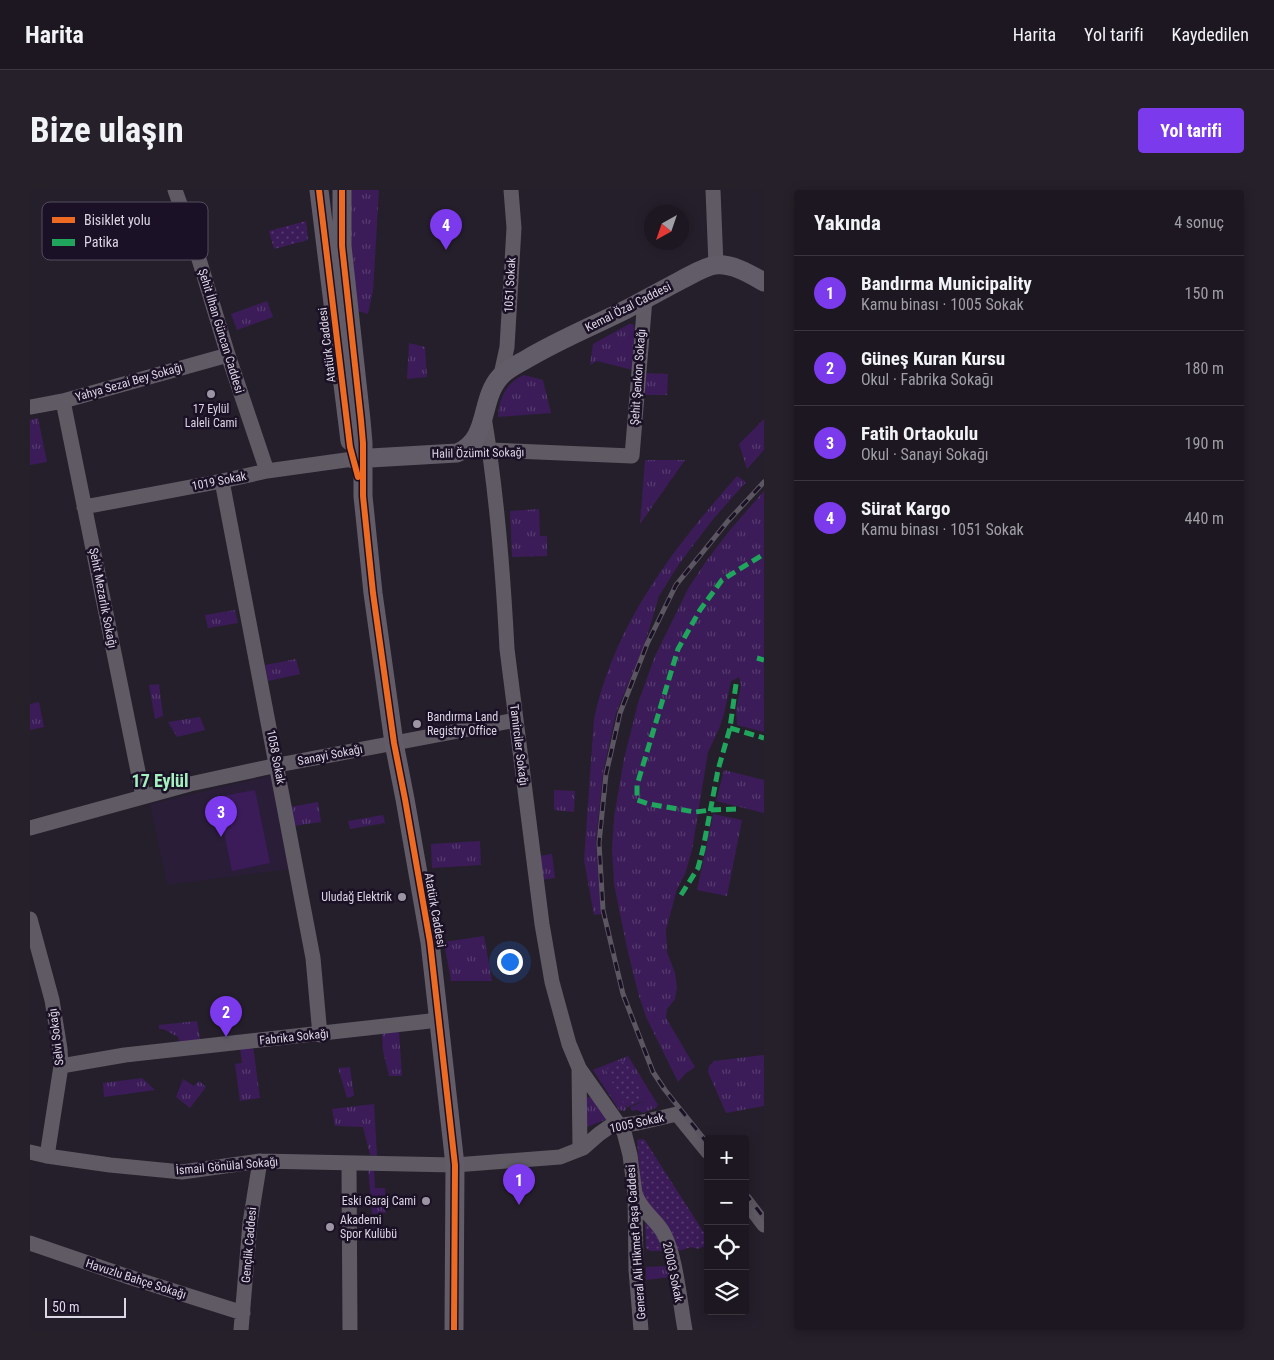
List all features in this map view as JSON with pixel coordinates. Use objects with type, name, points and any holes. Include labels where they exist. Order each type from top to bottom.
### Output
[{"type":"main road","name":"Atatürk Caddesi","points":[[319,190],[350,448],[358,459]]},
{"type":"main road","name":"Atatürk Caddesi","points":[[342,190],[342,246],[360,418],[358,459],[373,592],[394,743],[430,942],[455,1165],[454,1330]]},
{"type":"main road","points":[[716,265],[735,267],[764,282]]},
{"type":"main road","name":"Kemal Özal Caddesi","points":[[498,379],[512,367],[546,347],[701,270],[716,265]]},
{"type":"main road","name":"Tamirciler Sokağı","points":[[457,453],[473,443],[484,417],[488,400],[498,379]]},
{"type":"main road","name":"Halil Özümit Sokağı","points":[[358,459],[457,453]]},
{"type":"street","name":"Şehit İlhan Güncan Caddesi","points":[[175,190],[180,202]]},
{"type":"street","name":"1051 Sokak","points":[[498,379],[507,346],[514,228],[511,190]]},
{"type":"street","points":[[713,190],[716,265]]},
{"type":"street","name":"Şehit İlhan Güncan Caddesi","points":[[200,260],[228,355],[267,471]]},
{"type":"street","name":"Şehit Şenkon Sokağı","points":[[632,456],[645,299]]},
{"type":"street","points":[[507,346],[508,352],[523,361]]},
{"type":"street","name":"Yahya Sezai Bey Sokağı","points":[[30,407],[63,401],[228,355]]},
{"type":"street","name":"Şehit Mezarlık Sokağı","points":[[63,401],[143,796]]},
{"type":"street","name":"Tamirciler Sokağı","points":[[484,417],[490,450],[507,649],[541,914],[552,982],[568,1044],[579,1068],[620,1126]]},
{"type":"street","name":"Halil Özümit Sokağı","points":[[457,453],[490,450],[632,456]]},
{"type":"street","name":"1019 Sokak","points":[[84,507],[267,471],[358,459]]},
{"type":"street","name":"1058 Sokak","points":[[222,481],[256,663],[278,765],[313,958],[320,1035]]},
{"type":"street","name":"Sanayi Sokağı","points":[[30,828],[190,784],[278,765],[516,720]]},
{"type":"street","name":"Selvi Sokağı","points":[[30,919],[52,1000],[60,1049],[61,1066],[48,1156]]},
{"type":"street","name":"Fabrika Sokağı","points":[[61,1066],[125,1055],[320,1035],[439,1020]]},
{"type":"street","name":"Tamirciler Sokağı","points":[[579,1068],[580,1149]]},
{"type":"street","name":"1005 Sokak","points":[[455,1165],[555,1158],[586,1146],[605,1129],[677,1114],[704,1147]]},
{"type":"street","name":"General Ali Hikmet Paşa Caddesi","points":[[620,1126],[624,1132],[630,1155],[635,1194],[636,1270],[641,1330]]},
{"type":"street","name":"İsmail Gönülal Sokağı","points":[[30,1152],[110,1165],[182,1172],[260,1161],[455,1165]]},
{"type":"street","name":"Gençlik Caddesi","points":[[241,1330],[250,1224],[260,1161]]},
{"type":"street","points":[[349,1163],[350,1330]]},
{"type":"street","name":"20003 Sokak","points":[[635,1194],[644,1211],[661,1229],[670,1248],[685,1330]]},
{"type":"street","points":[[749,1205],[764,1225]]},
{"type":"street","name":"Havuzlu Bahçe Sokağı","points":[[30,1243],[243,1313]]},
{"type":"shaded area","points":[[273,775],[291,869],[167,885],[150,804]]},
{"type":"green space","points":[[347,190],[379,190],[373,291],[368,314],[355,310]]},
{"type":"green space","points":[[306,221],[308,240],[274,249],[269,231]]},
{"type":"green space","points":[[267,301],[273,317],[237,330],[231,314]]},
{"type":"green space","points":[[629,324],[633,324],[635,329],[633,370],[597,361],[590,365],[593,344]]},
{"type":"green space","points":[[409,343],[425,347],[427,377],[407,379]]},
{"type":"green space","points":[[642,373],[668,374],[667,395],[642,395]]},
{"type":"green space","points":[[524,375],[543,380],[551,413],[498,417],[502,398],[508,387],[512,382]]},
{"type":"green space","points":[[38,418],[47,462],[30,465],[30,420]]},
{"type":"green space","points":[[764,419],[764,450],[747,469],[739,444]]},
{"type":"green space","points":[[645,460],[685,460],[640,524]]},
{"type":"green space","points":[[737,476],[746,482],[714,518],[679,564],[659,596],[645,643],[616,713],[603,773],[596,842],[601,914],[594,915],[584,860],[594,719],[604,684],[616,650],[650,588],[691,531]]},
{"type":"green space","points":[[764,491],[764,732],[737,725],[736,710],[741,685],[739,677],[731,681],[724,714],[708,752],[692,850],[685,874],[677,889],[666,930],[667,952],[675,973],[677,987],[675,999],[667,1009],[666,1018],[695,1067],[678,1082],[646,1017],[627,948],[614,884],[612,849],[614,817],[624,759],[638,703],[655,656],[689,587],[730,530]]},
{"type":"green space","points":[[539,509],[540,536],[547,536],[547,556],[512,557],[510,511]]},
{"type":"green space","points":[[235,610],[238,623],[208,628],[205,615]]},
{"type":"green space","points":[[296,659],[300,674],[268,681],[265,665]]},
{"type":"green space","points":[[159,684],[163,716],[155,719],[149,685]]},
{"type":"green space","points":[[39,702],[44,727],[30,730],[30,704]]},
{"type":"green space","points":[[200,717],[205,730],[177,737],[168,722]]},
{"type":"green space","points":[[724,770],[764,780],[764,813],[716,801]]},
{"type":"green space","points":[[255,790],[270,863],[232,871],[217,797]]},
{"type":"green space","points":[[554,790],[575,791],[574,812],[554,810]]},
{"type":"green space","points":[[318,802],[321,822],[293,826],[290,807]]},
{"type":"green space","points":[[713,814],[742,820],[727,896],[697,890]]},
{"type":"green space","points":[[383,815],[385,823],[350,829],[348,821]]},
{"type":"green space","points":[[480,841],[481,865],[432,868],[431,844]]},
{"type":"green space","points":[[552,854],[555,878],[541,880],[538,856]]},
{"type":"green space","points":[[484,936],[492,981],[451,981],[444,942]]},
{"type":"green space","points":[[197,1021],[201,1043],[180,1044],[178,1037],[163,1029],[159,1029],[159,1025]]},
{"type":"green space","points":[[399,1031],[402,1076],[389,1076],[383,1051],[382,1033]]},
{"type":"green space","points":[[253,1046],[260,1098],[240,1101],[235,1064],[242,1063],[240,1048]]},
{"type":"green space","points":[[764,1055],[764,1106],[726,1113],[708,1072],[709,1066],[714,1061]]},
{"type":"green space","points":[[628,1056],[658,1105],[643,1113],[637,1110],[632,1111],[630,1107],[645,1101],[625,1106],[627,1107],[625,1111],[619,1110],[593,1070]]},
{"type":"green space","points":[[626,1061],[645,1100],[628,1107],[624,1104],[605,1069]]},
{"type":"green space","points":[[350,1067],[354,1096],[347,1098],[338,1068]]},
{"type":"green space","points":[[142,1078],[155,1090],[104,1097],[103,1083]]},
{"type":"green space","points":[[183,1079],[194,1086],[199,1081],[206,1087],[190,1108],[176,1097]]},
{"type":"green space","points":[[592,1096],[607,1119],[587,1127],[586,1098]]},
{"type":"green space","points":[[374,1104],[377,1156],[370,1155],[363,1127],[335,1126],[332,1109]]},
{"type":"green space","points":[[644,1139],[704,1233],[704,1247],[698,1249],[691,1247],[679,1251],[669,1234],[642,1199],[637,1140]]},
{"type":"green space","points":[[368,1168],[374,1168],[375,1188],[385,1188],[386,1213],[372,1214]]},
{"type":"green space","points":[[645,1215],[665,1251],[650,1251],[646,1248]]},
{"type":"green space","points":[[668,1266],[671,1277],[646,1280],[646,1267]]},
{"type":"railway","points":[[704,1139],[653,1072],[623,994],[603,910],[599,843],[606,774],[620,713],[647,644],[676,585],[728,521],[764,482]]},
{"type":"railway","points":[[749,1198],[764,1218]]},
{"type":"marked path","points":[[736,809],[695,812],[649,804],[637,800],[637,785],[678,649],[700,610],[722,580],[764,554]]},
{"type":"marked path","points":[[757,658],[764,660]]},
{"type":"marked path","points":[[681,895],[698,868],[703,849],[718,770],[730,728],[736,684]]},
{"type":"marked path","points":[[730,728],[764,738]]},
{"type":"cycle path","points":[[319,190],[350,447],[358,477]]},
{"type":"cycle path","points":[[342,190],[342,246],[361,420],[363,496],[373,593],[394,743],[430,942],[455,1165],[454,1330]]},
{"type":"place","name":"Sürat Kargo","points":[[446,250]]},
{"type":"place","name":"17 Eylül Laleli Cami","points":[[211,394]]},
{"type":"place","name":"Bandırma Land Registry Office","points":[[417,724]]},
{"type":"place","name":"Fatih Ortaokulu","points":[[221,837]]},
{"type":"place","name":"Uludağ Elektrik","points":[[402,897]]},
{"type":"place","name":"Güneş Kuran Kursu","points":[[226,1037]]},
{"type":"place","name":"Eski Garaj Cami","points":[[426,1201]]},
{"type":"place","name":"Bandırma Municipality","points":[[519,1205]]},
{"type":"place","name":"Akademi Spor Kulübü","points":[[330,1227]]},
{"type":"district","name":"17 Eylül","points":[[160,781]]}]
